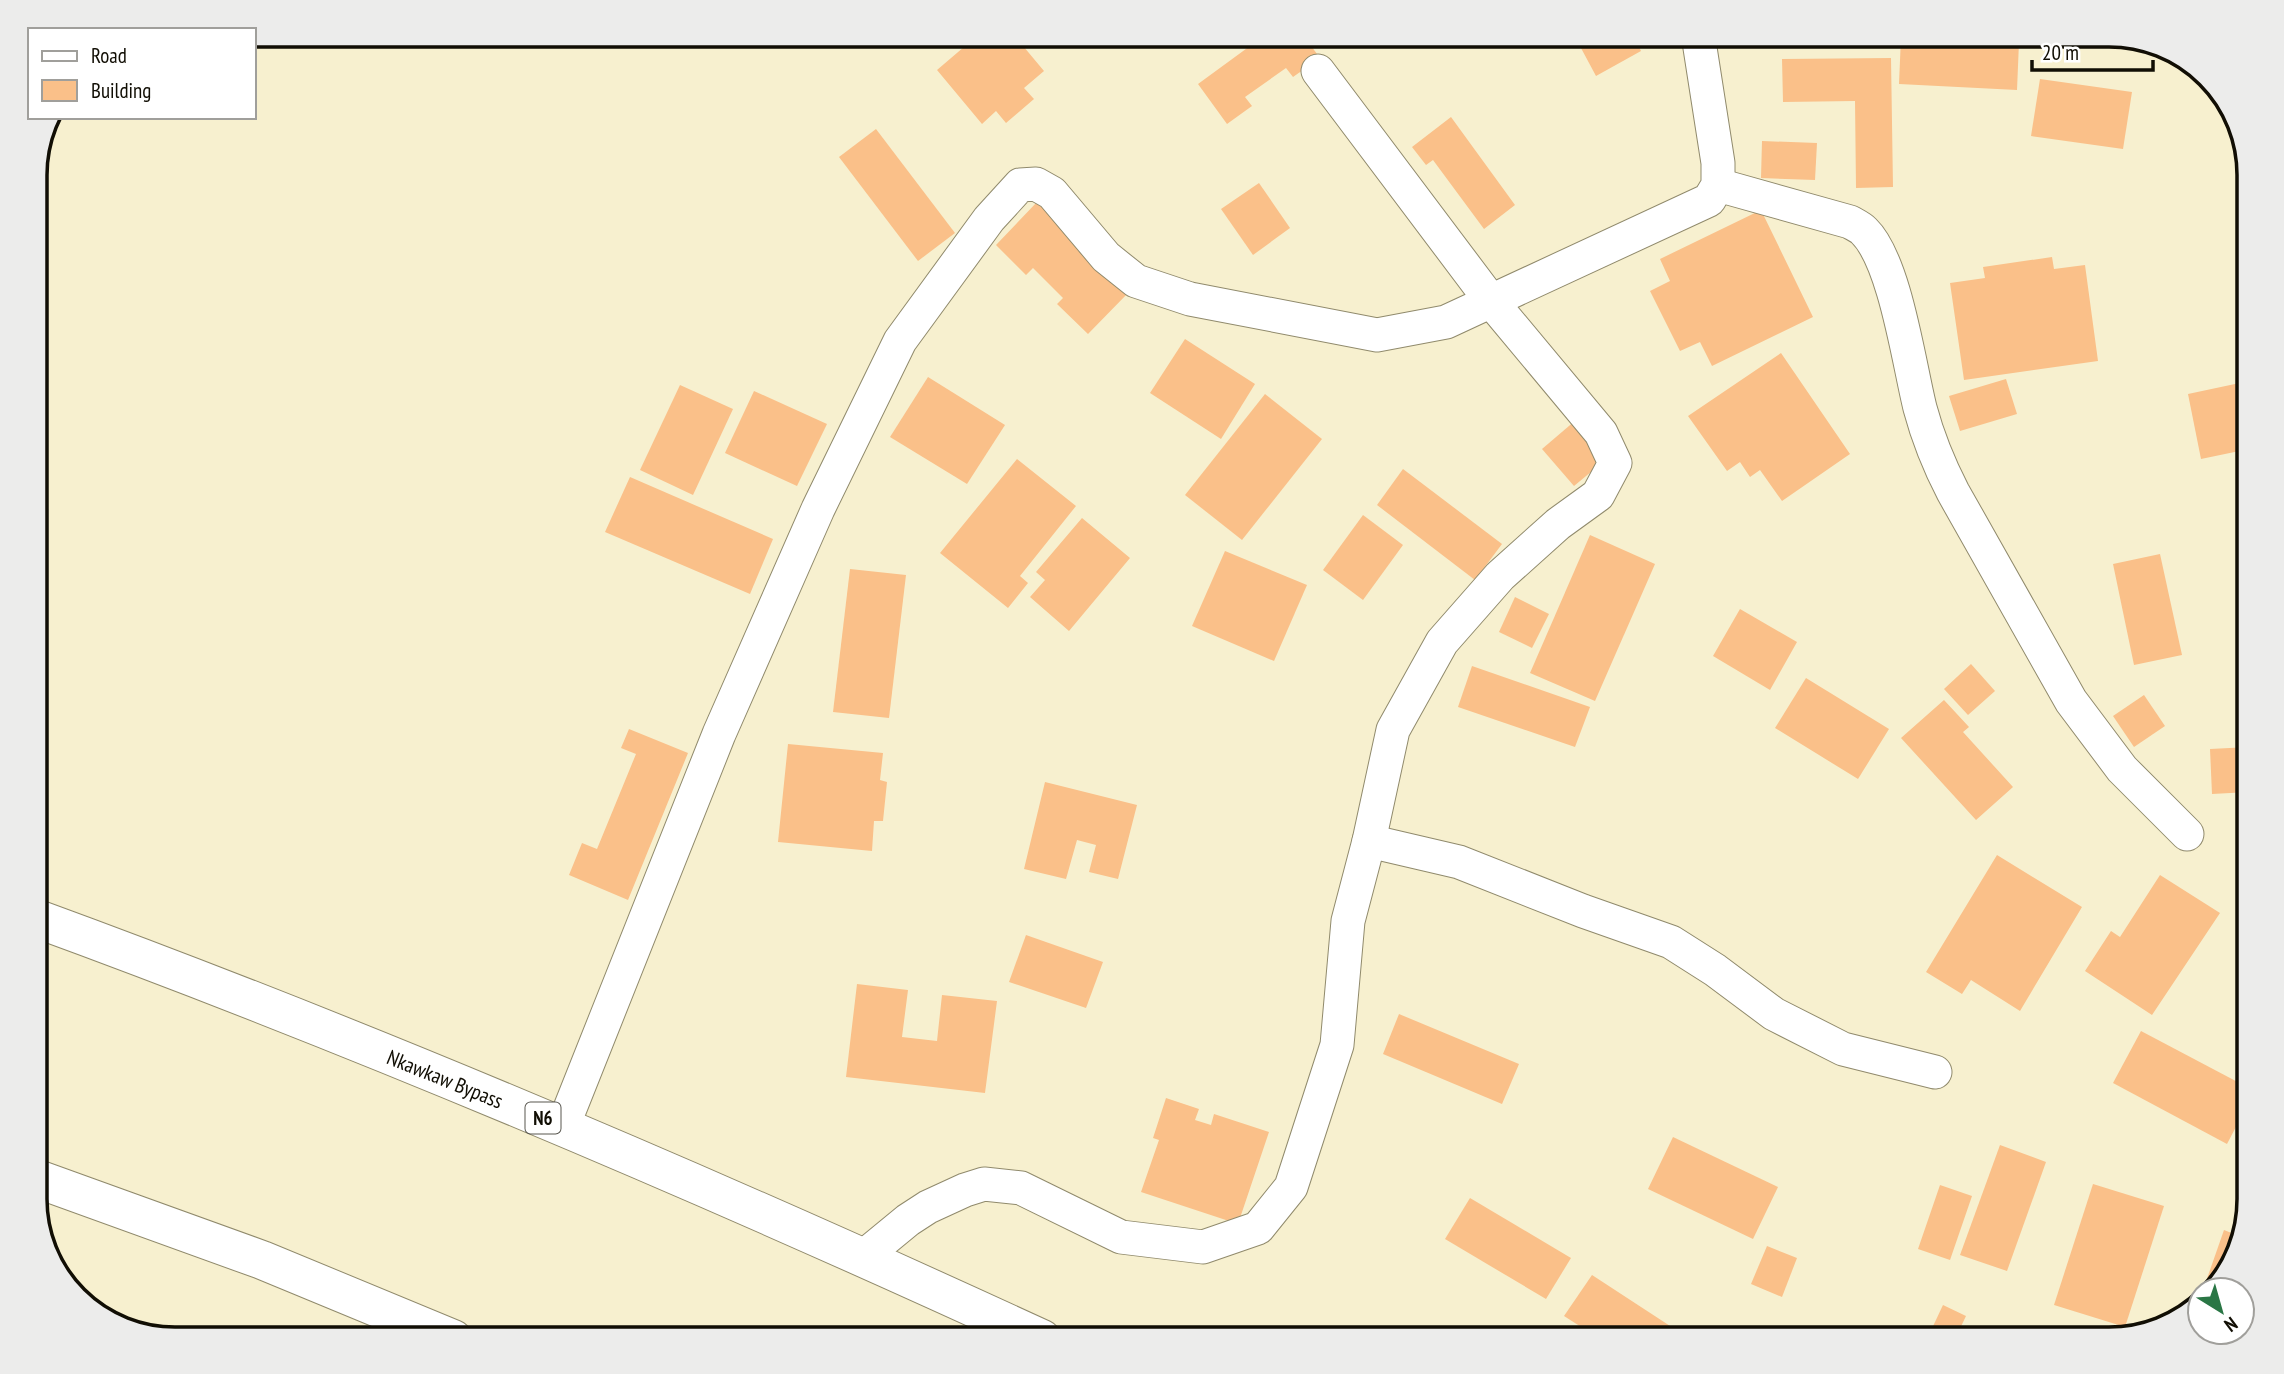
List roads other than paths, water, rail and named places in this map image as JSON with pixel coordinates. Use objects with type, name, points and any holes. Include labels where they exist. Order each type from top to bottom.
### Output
[{"type":"highway","name":"Nkawkaw Bypass","points":[[48,923],[563,1126],[863,1256],[1016,1327]]},
{"type":"highway","points":[[48,1183],[262,1260],[424,1327]]},
{"type":"street","points":[[563,1126],[719,734],[818,509],[900,341],[989,219],[1020,185],[1036,184],[1052,193],[1107,257],[1136,281],[1191,299],[1377,335],[1446,322],[1709,200],[1718,185],[1718,163],[1700,47]]},
{"type":"street","points":[[863,1256],[908,1220],[928,1208],[984,1184],[1021,1188],[1121,1237],[1203,1247],[1258,1228],[1291,1187],[1337,1045],[1348,921],[1393,730],[1443,642],[1500,576],[1558,524],[1598,495],[1615,463],[1601,433],[1491,300],[1318,71]]},
{"type":"street","points":[[1718,185],[1850,222],[1863,230],[1876,247],[1889,277],[1921,411],[1936,458],[1953,492],[2071,701],[2122,769],[2186,834]]},
{"type":"street","points":[[1369,841],[1459,862],[1671,942],[1715,970],[1774,1014],[1843,1049],[1935,1072]]}]
